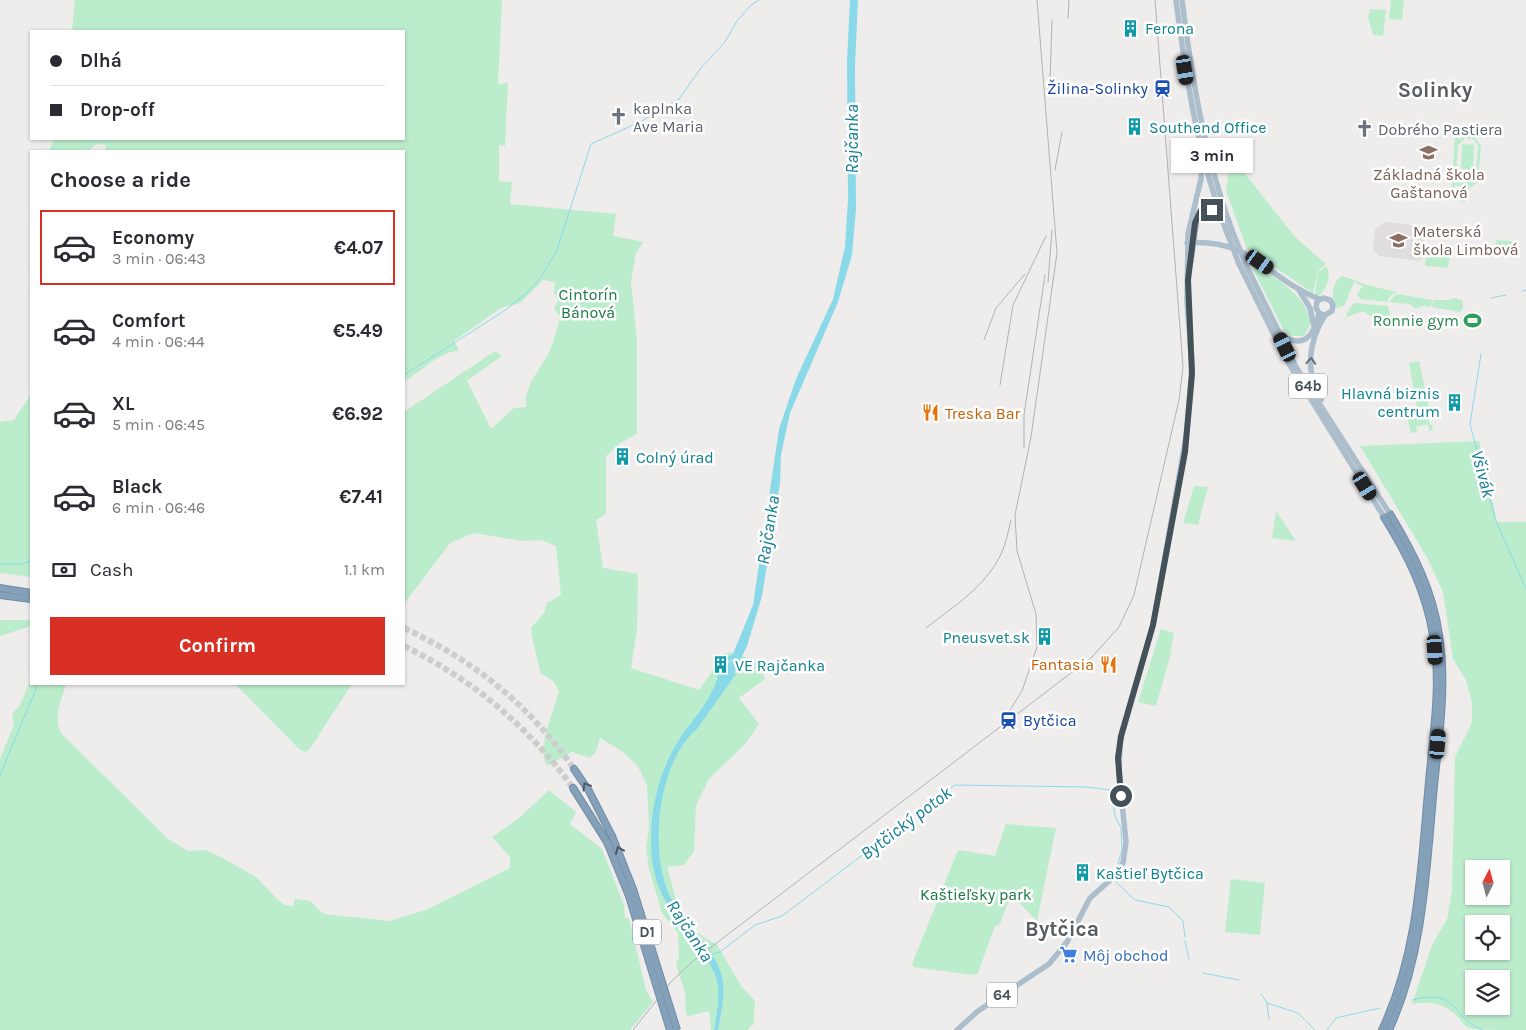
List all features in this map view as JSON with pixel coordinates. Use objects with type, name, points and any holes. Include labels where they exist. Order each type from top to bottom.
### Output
[{"type":"highway","name":"64b","points":[[1382,1030],[1403,976],[1415,917],[1437,679],[1434,637],[1422,589],[1387,516]]},
{"type":"highway","name":"64b","points":[[1387,516],[1412,553],[1430,595],[1440,635],[1442,679],[1419,932],[1406,984],[1389,1030]]},
{"type":"highway","points":[[0,588],[30,593]]},
{"type":"highway","points":[[0,595],[30,599]]},
{"type":"highway","name":"D1","points":[[574,769],[593,799],[612,836],[636,897],[676,1030]]},
{"type":"highway","name":"D1","points":[[573,788],[607,842],[629,896],[670,1030]]},
{"type":"main road","points":[[1176,0],[1189,95],[1205,153]]},
{"type":"main road","points":[[1182,0],[1192,79],[1205,153],[1202,174],[1189,224],[1190,242]]},
{"type":"main road","name":"64b","points":[[1205,153],[1222,218],[1239,264],[1286,359],[1387,516]]},
{"type":"main road","name":"64b","points":[[1205,153],[1233,234],[1278,333],[1296,367],[1341,437],[1387,516]]},
{"type":"main road","points":[[1190,242],[1196,216],[1201,210],[1208,209],[1222,218]]},
{"type":"main road","points":[[1190,242],[1219,243],[1237,249],[1298,288],[1320,299],[1327,298],[1333,305],[1332,311],[1322,314],[1309,337],[1299,342],[1288,340],[1278,333]]},
{"type":"main road","name":"64","points":[[957,1030],[978,1011],[1049,964],[1067,942],[1090,898],[1119,872],[1125,853],[1125,829],[1119,774],[1119,746],[1153,625],[1183,463],[1192,374],[1188,280],[1190,242]]},
{"type":"main road","points":[[1298,288],[1316,305],[1322,314]]},
{"type":"main road","points":[[1298,288],[1310,308],[1314,330]]},
{"type":"main road","points":[[1316,305],[1320,299]]},
{"type":"main road","points":[[1322,314],[1311,351],[1310,373],[1313,386],[1341,437]]},
{"type":"shaded area","name":"Materská škola Limbová","points":[[1385,222],[1420,226],[1425,232],[1422,259],[1420,261],[1379,256],[1373,249],[1375,229]]},
{"type":"green space","name":"Cintorín Bánová","points":[[75,0],[502,0],[498,84],[508,83],[505,146],[499,145],[499,181],[512,182],[510,204],[616,214],[613,236],[644,242],[636,252],[631,282],[637,340],[637,434],[620,443],[606,456],[606,514],[596,520],[603,568],[638,574],[637,630],[631,668],[699,690],[725,653],[732,653],[750,659],[759,667],[765,679],[739,698],[759,724],[745,744],[709,779],[696,805],[694,851],[684,865],[667,867],[676,900],[696,932],[717,945],[741,986],[755,1001],[754,1023],[747,1030],[711,1030],[709,1011],[688,1016],[685,1007],[685,994],[676,963],[679,958],[678,933],[662,913],[649,869],[646,848],[649,827],[647,785],[637,765],[623,752],[600,738],[596,752],[590,758],[572,752],[547,766],[544,758],[545,739],[559,691],[553,681],[540,673],[531,628],[544,613],[547,603],[561,595],[556,546],[541,540],[523,541],[474,533],[450,543],[405,603],[405,411],[495,351],[502,356],[467,381],[491,429],[514,408],[526,407],[527,392],[530,384],[547,357],[561,316],[554,310],[558,300],[554,293],[555,282],[543,280],[520,303],[501,308],[454,341],[459,351],[444,354],[405,380],[405,150],[105,150],[106,145],[97,144],[88,150],[49,150],[54,140],[405,140],[405,30],[72,30]]},
{"type":"green space","points":[[1391,0],[1404,0],[1402,20],[1389,19]]},
{"type":"green space","points":[[1370,9],[1386,10],[1383,36],[1373,35],[1368,18]]},
{"type":"green space","points":[[1466,135],[1475,137],[1481,146],[1478,182],[1468,189],[1455,185],[1454,194],[1459,189],[1469,197],[1464,203],[1451,195],[1455,137],[1459,139]],"holes":[[[1465,138],[1473,139],[1478,145],[1475,181],[1475,172],[1458,171],[1457,181],[1458,145]]]},
{"type":"green space","points":[[1462,144],[1474,145],[1473,170],[1461,169]]},
{"type":"green space","points":[[1230,162],[1239,166],[1295,237],[1326,264],[1318,271],[1313,293],[1247,249],[1226,191]]},
{"type":"green space","points":[[1496,240],[1518,242],[1517,252],[1495,250]]},
{"type":"green space","points":[[1426,251],[1450,253],[1448,268],[1425,266]]},
{"type":"green space","points":[[1249,261],[1288,288],[1304,306],[1309,315],[1310,325],[1304,336],[1291,336],[1283,329]]},
{"type":"green space","points":[[1326,266],[1329,273],[1327,285],[1320,295],[1315,295],[1318,272]]},
{"type":"green space","points":[[1342,276],[1367,285],[1397,292],[1391,295],[1387,302],[1361,299],[1357,294],[1363,286],[1354,282],[1344,306],[1337,308],[1333,300],[1333,290],[1336,282]]},
{"type":"green space","points":[[1397,294],[1432,300],[1431,307],[1422,306],[1416,309],[1409,304],[1389,302]]},
{"type":"green space","points":[[1456,298],[1463,301],[1463,308],[1460,312],[1432,307],[1433,300]]},
{"type":"green space","points":[[1355,303],[1388,306],[1390,315],[1374,318],[1363,311],[1347,317],[1343,323],[1351,306]]},
{"type":"green space","points":[[1419,361],[1431,417],[1428,418],[1433,428],[1430,432],[1428,424],[1416,427],[1417,432],[1411,433],[1408,420],[1419,417],[1409,363]]},
{"type":"green space","points":[[30,396],[30,577],[0,573],[0,422],[14,420]]},
{"type":"green space","points":[[1479,441],[1497,522],[1526,522],[1526,1030],[1472,1029],[1465,1026],[1453,1012],[1442,1006],[1431,1003],[1412,1004],[1433,943],[1447,920],[1452,890],[1455,757],[1472,723],[1472,702],[1466,680],[1453,659],[1443,592],[1428,559],[1360,446]]},
{"type":"green space","points":[[1194,486],[1208,487],[1198,525],[1183,523]]},
{"type":"green space","points":[[1276,511],[1296,541],[1272,538]]},
{"type":"green space","points":[[0,620],[30,620],[30,626],[0,636]]},
{"type":"green space","points":[[1161,629],[1174,633],[1170,657],[1156,706],[1138,702]]},
{"type":"green space","points":[[30,681],[30,685],[66,685],[58,715],[61,733],[168,839],[188,851],[205,850],[219,856],[256,877],[285,905],[293,906],[295,899],[310,901],[324,914],[389,921],[426,910],[510,868],[510,857],[492,837],[518,819],[549,790],[576,812],[570,824],[602,849],[624,905],[625,918],[629,919],[646,990],[653,1002],[630,1030],[0,1030],[0,759],[14,724],[12,714],[20,705]]},
{"type":"green space","points":[[236,685],[351,685],[309,750],[305,752],[299,749]]},
{"type":"green space","name":"Kaštieľsky park","points":[[1006,824],[1056,828],[1037,921],[1011,894],[1000,924],[995,926],[978,973],[972,975],[914,967],[912,964],[958,850],[995,856]]},
{"type":"green space","points":[[1231,879],[1265,883],[1260,935],[1225,932]]},
{"type":"water","name":"Rajčanka","points":[[850,0],[858,0],[855,65],[856,209],[852,255],[838,302],[790,413],[781,455],[780,483],[762,596],[747,646],[734,673],[736,674],[697,729],[683,744],[672,764],[660,813],[660,863],[666,885],[680,913],[714,957],[722,977],[722,1010],[718,1030],[714,1030],[718,997],[715,973],[664,899],[652,858],[651,826],[658,786],[667,761],[680,738],[710,696],[717,680],[719,666],[722,667],[721,672],[733,658],[723,664],[721,661],[733,654],[753,605],[779,429],[796,379],[833,299],[845,247],[848,200],[847,61]]},
{"type":"waterway","points":[[405,374],[504,311],[528,292],[541,277],[557,250],[591,144],[640,122],[679,99],[701,68],[725,42],[737,21],[751,5],[759,0]]},
{"type":"waterway","points":[[1522,291],[1526,290]]},
{"type":"waterway","points":[[1491,298],[1506,295]]},
{"type":"waterway","name":"Všivák","points":[[1481,354],[1470,424],[1496,521],[1526,589]]},
{"type":"waterway","points":[[0,564],[22,564],[30,561]]},
{"type":"waterway","points":[[0,775],[38,685]]},
{"type":"waterway","name":"Bytčický potok","points":[[712,954],[720,952],[755,925],[782,916],[955,785],[1087,787],[1111,790],[1115,816],[1121,828],[1122,850],[1116,870]]},
{"type":"waterway","name":"Bytčický potok","points":[[1115,881],[1135,900],[1169,907],[1183,921],[1185,937]]},
{"type":"waterway","name":"Bytčický potok","points":[[1185,941],[1189,959]]},
{"type":"waterway","name":"Bytčický potok","points":[[1203,973],[1239,980]]},
{"type":"waterway","name":"Bytčický potok","points":[[1261,994],[1267,1003],[1298,1013],[1315,1030]]},
{"type":"waterway","name":"Bytčický potok","points":[[1412,1000],[1428,997],[1447,1001],[1465,1019],[1483,1030]]},
{"type":"waterway","points":[[1267,1003],[1269,1019]]},
{"type":"waterway","name":"Bytčický potok","points":[[1327,1030],[1336,1018],[1380,1008]]},
{"type":"tunnel","points":[[405,628],[454,655],[499,687],[538,724],[574,769]]},
{"type":"tunnel","points":[[405,647],[453,674],[498,706],[538,745],[573,788]]},
{"type":"railway","points":[[1005,718],[1022,691],[1037,647],[1036,614],[1017,551],[1015,515],[1031,437],[1057,253],[1037,0]]},
{"type":"railway","points":[[1068,18],[1069,0]]},
{"type":"railway","points":[[633,1030],[671,982],[693,961],[1092,657],[1119,627],[1134,595],[1179,400],[1183,367],[1155,0]]},
{"type":"railway","points":[[1050,82],[1052,20]]},
{"type":"railway","points":[[1055,170],[1062,132]]},
{"type":"railway","points":[[1048,282],[1052,230]]},
{"type":"railway","points":[[1000,385],[1013,305],[1046,236]]},
{"type":"railway","points":[[984,340],[996,308],[1025,274]]},
{"type":"railway","points":[[1024,448],[1024,415],[1045,275]]},
{"type":"railway","points":[[926,628],[958,604],[978,586],[995,566],[1003,550],[1011,520]]},
{"type":"place","name":"Ferona","points":[[1131,28]]},
{"type":"place","name":"Žilina-Solinky","points":[[1162,88]]},
{"type":"place","name":"kaplnka Ave Maria","points":[[619,117]]},
{"type":"place","name":"Southend Office","points":[[1135,127]]},
{"type":"place","name":"Dobrého Pastiera","points":[[1364,129]]},
{"type":"place","name":"Základná škola Gaštanová","points":[[1429,153]]},
{"type":"place","name":"Materská škola Limbová","points":[[1399,240]]},
{"type":"place","name":"Ronnie gym","points":[[1473,320]]},
{"type":"place","name":"Hlavná biznis centrum","points":[[1454,402]]},
{"type":"place","name":"Treska Bar","points":[[931,413]]},
{"type":"place","name":"Colný úrad","points":[[622,457]]},
{"type":"place","name":"Pneusvet.sk","points":[[1044,637]]},
{"type":"place","name":"Fantasia","points":[[1108,664]]},
{"type":"place","name":"VE Rajčanka","points":[[721,665]]},
{"type":"place","name":"Bytčica","points":[[1009,720]]},
{"type":"place","name":"Kaštieľ Bytčica","points":[[1082,873]]},
{"type":"place","name":"Môj obchod","points":[[1069,955]]},
{"type":"district","name":"Solinky","points":[[1435,90]]},
{"type":"district","name":"Bytčica","points":[[1062,929]]},
{"type":"route","points":[[1121,796],[1119,746],[1125,719],[1153,625],[1185,452],[1192,374],[1188,280],[1196,216],[1201,210],[1212,210]]}]
